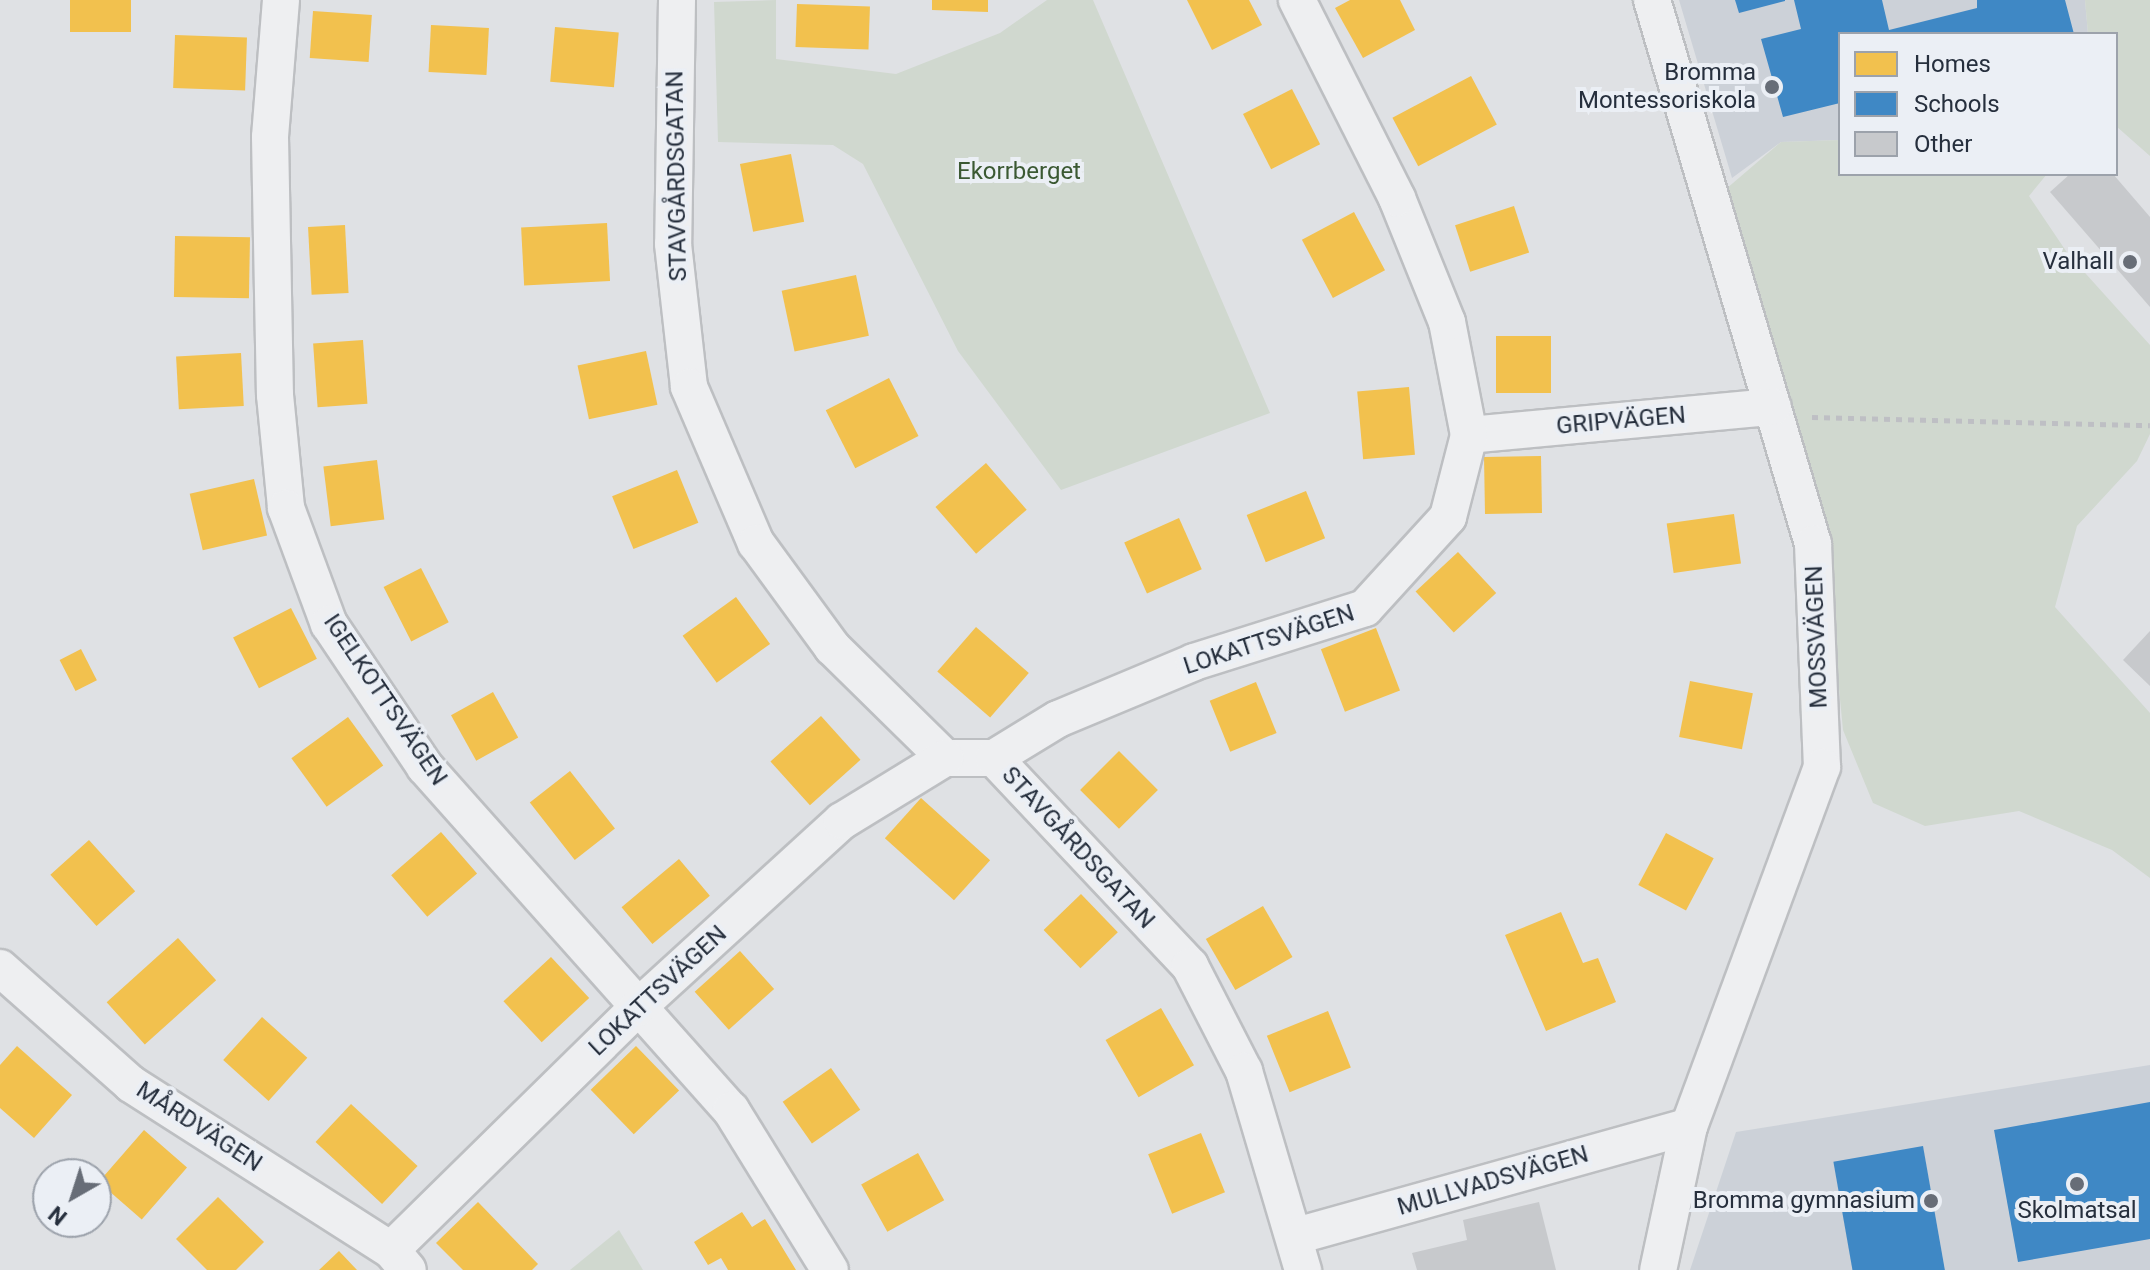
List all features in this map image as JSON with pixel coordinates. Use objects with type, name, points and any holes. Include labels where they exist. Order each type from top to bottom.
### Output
[{"type":"street","name":"IGELKOTTSVÄGEN","points":[[281,0],[270,137],[275,395],[286,508],[329,624],[425,767],[731,1110],[830,1270]]},
{"type":"street","name":"STAVGÅRDSGATAN","points":[[677,0],[673,244],[689,387],[756,543],[832,647],[945,758],[994,758],[1190,966],[1244,1071],[1300,1253]]},
{"type":"street","name":"LOKATTSVÄGEN","points":[[994,758],[1058,719],[1194,662],[1365,608],[1448,517],[1469,435],[1436,295],[1397,198],[1297,0]]},
{"type":"street","name":"MOSSVÄGEN","points":[[1652,0],[1813,544],[1822,767],[1689,1126],[1658,1270]]},
{"type":"street","name":"GRIPVÄGEN","points":[[1469,435],[1776,416]]},
{"type":"street","name":"LOKATTSVÄGEN","points":[[400,1260],[637,1008],[842,821],[945,758]]},
{"type":"street","name":"MÅRDVÄGEN","points":[[0,968],[131,1084],[400,1260]]},
{"type":"street","name":"MULLVADSVÄGEN","points":[[1300,1253],[1689,1126]]},
{"type":"path","points":[[1776,416],[1830,413],[2150,425]]},
{"type":"shaded area","name":"Bromma Montessoriskola","points":[[1679,0],[2085,0],[2088,32],[1838,32],[1838,140],[1781,142],[1732,178]]},
{"type":"shaded area","name":"Bromma gymnasium","points":[[2150,1065],[2150,1270],[1690,1270],[1736,1132]]},
{"type":"green space","name":"Ekorrberget","points":[[776,0],[776,59],[896,74],[1000,33],[1047,0],[1093,0],[1270,413],[1061,490],[958,351],[863,164],[833,145],[718,142],[714,2]]},
{"type":"green space","points":[[2085,0],[2150,0],[2150,156],[2118,128],[2118,32],[2088,32]]},
{"type":"green space","points":[[1838,140],[1838,176],[2045,176],[2029,196],[2068,254],[2150,345],[2150,434],[2137,461],[2077,526],[2055,607],[2150,713],[2150,878],[2112,850],[2019,811],[1925,826],[1873,803],[1843,730],[1827,565],[1726,189],[1781,142]]},
{"type":"green space","points":[[619,1230],[643,1270],[570,1270]]},
{"type":"building: Homes","points":[[70,0],[131,0],[131,32],[70,32]]},
{"type":"building: Homes","points":[[932,0],[988,0],[988,12],[932,10]]},
{"type":"building: Homes","points":[[1187,0],[1249,0],[1262,25],[1212,50]]},
{"type":"building: Homes","points":[[1350,0],[1400,0],[1415,30],[1363,58],[1335,8]]},
{"type":"building: Homes","points":[[797,4],[870,7],[868,50],[795,47]]},
{"type":"building: Homes","points":[[313,11],[372,15],[369,62],[310,58]]},
{"type":"building: Homes","points":[[431,25],[489,28],[486,75],[429,72]]},
{"type":"building: Homes","points":[[555,27],[619,33],[614,87],[550,82]]},
{"type":"building: Homes","points":[[175,35],[247,38],[245,90],[173,88]]},
{"type":"building: Homes","points":[[1471,76],[1497,125],[1418,166],[1392,118]]},
{"type":"building: Homes","points":[[1292,89],[1320,144],[1271,169],[1243,114]]},
{"type":"building: Homes","points":[[791,154],[804,222],[753,232],[740,164]]},
{"type":"building: Homes","points":[[1514,206],[1529,253],[1470,272],[1455,225]]},
{"type":"building: Homes","points":[[1354,212],[1385,270],[1333,298],[1302,240]]},
{"type":"building: Homes","points":[[607,223],[610,281],[524,285],[521,228]]},
{"type":"building: Homes","points":[[345,225],[349,293],[312,295],[308,227]]},
{"type":"building: Homes","points":[[175,236],[250,237],[249,298],[174,297]]},
{"type":"building: Homes","points":[[856,275],[869,336],[795,351],[782,291]]},
{"type":"building: Homes","points":[[1496,336],[1551,336],[1551,393],[1496,393]]},
{"type":"building: Homes","points":[[363,340],[367,404],[318,407],[313,343]]},
{"type":"building: Homes","points":[[646,351],[657,405],[589,419],[578,366]]},
{"type":"building: Homes","points":[[241,353],[244,406],[179,409],[176,356]]},
{"type":"building: Homes","points":[[889,378],[919,436],[855,468],[826,410]]},
{"type":"building: Homes","points":[[1409,387],[1415,455],[1363,459],[1357,392]]},
{"type":"building: Homes","points":[[1541,456],[1542,513],[1485,514],[1484,457]]},
{"type":"building: Homes","points":[[377,460],[384,520],[331,526],[323,467]]},
{"type":"building: Homes","points":[[986,463],[1027,510],[976,554],[935,507]]},
{"type":"building: Homes","points":[[677,470],[698,523],[633,549],[612,496]]},
{"type":"building: Homes","points":[[254,479],[267,536],[203,550],[190,494]]},
{"type":"building: Homes","points":[[1306,491],[1325,538],[1266,562],[1247,515]]},
{"type":"building: Homes","points":[[1734,514],[1741,564],[1674,573],[1667,523]]},
{"type":"building: Homes","points":[[1179,518],[1202,569],[1147,594],[1124,542]]},
{"type":"building: Homes","points":[[1458,552],[1496,593],[1454,633],[1416,592]]},
{"type":"building: Homes","points":[[421,568],[449,622],[411,641],[384,587]]},
{"type":"building: Homes","points":[[736,597],[770,644],[717,683],[683,636]]},
{"type":"building: Homes","points":[[291,608],[317,659],[259,688],[233,638]]},
{"type":"building: Homes","points":[[976,627],[1029,673],[990,717],[937,672]]},
{"type":"building: Homes","points":[[1376,628],[1400,691],[1345,712],[1321,649]]},
{"type":"building: Homes","points":[[81,649],[97,680],[76,691],[60,660]]},
{"type":"building: Homes","points":[[1690,681],[1753,693],[1742,749],[1679,737]]},
{"type":"building: Homes","points":[[1256,682],[1277,733],[1230,752],[1210,701]]},
{"type":"building: Homes","points":[[493,692],[518,737],[476,761],[451,715]]},
{"type":"building: Homes","points":[[821,716],[860,760],[810,805],[770,762]]},
{"type":"building: Homes","points":[[348,717],[383,766],[327,807],[291,758]]},
{"type":"building: Homes","points":[[1119,751],[1158,790],[1119,829],[1080,790]]},
{"type":"building: Homes","points":[[570,771],[615,829],[575,860],[530,802]]},
{"type":"building: Homes","points":[[921,798],[990,860],[954,900],[885,838]]},
{"type":"building: Homes","points":[[441,832],[477,874],[427,917],[391,875]]},
{"type":"building: Homes","points":[[1666,833],[1714,858],[1686,910],[1638,885]]},
{"type":"building: Homes","points":[[89,840],[135,891],[97,926],[50,875]]},
{"type":"building: Homes","points":[[679,859],[710,896],[652,944],[622,907]]},
{"type":"building: Homes","points":[[1081,894],[1118,932],[1080,968],[1044,930]]},
{"type":"building: Homes","points":[[1263,906],[1292,957],[1235,990],[1206,939]]},
{"type":"building: Homes","points":[[1561,912],[1583,963],[1598,958],[1616,1002],[1546,1031],[1505,935]]},
{"type":"building: Homes","points":[[178,938],[216,980],[145,1045],[107,1002]]},
{"type":"building: Homes","points":[[740,951],[774,989],[729,1030],[695,992]]},
{"type":"building: Homes","points":[[551,957],[589,998],[542,1042],[503,1001]]},
{"type":"building: Homes","points":[[1161,1008],[1194,1065],[1139,1097],[1106,1040]]},
{"type":"building: Homes","points":[[1328,1011],[1351,1068],[1290,1092],[1267,1036]]},
{"type":"building: Homes","points":[[262,1017],[307,1058],[269,1101],[223,1060]]},
{"type":"building: Homes","points":[[17,1046],[72,1095],[34,1138],[0,1108],[0,1065]]},
{"type":"building: Homes","points":[[636,1046],[679,1091],[634,1134],[591,1090]]},
{"type":"building: Homes","points":[[831,1068],[860,1110],[812,1144],[783,1102]]},
{"type":"building: Homes","points":[[351,1104],[418,1166],[382,1204],[316,1142]]},
{"type":"building: Homes","points":[[144,1130],[187,1167],[142,1219],[112,1194],[112,1167]]},
{"type":"building: Homes","points":[[1201,1133],[1225,1192],[1172,1214],[1148,1154]]},
{"type":"building: Homes","points":[[918,1153],[944,1200],[887,1232],[861,1185]]},
{"type":"building: Homes","points":[[218,1197],[264,1242],[236,1270],[207,1270],[176,1239]]},
{"type":"building: Homes","points":[[478,1202],[538,1264],[532,1270],[463,1270],[436,1243]]},
{"type":"building: Homes","points":[[742,1212],[752,1227],[765,1219],[796,1270],[728,1270],[721,1258],[708,1265],[694,1242]]},
{"type":"building: Homes","points":[[339,1251],[357,1270],[319,1270]]},
{"type":"building: Schools","points":[[1735,0],[1785,0],[1785,1],[1739,13]]},
{"type":"building: Schools","points":[[1794,0],[1882,0],[1889,30],[1977,8],[1977,0],[2065,0],[2073,32],[1838,32],[1838,103],[1783,117],[1761,39],[1801,29]]},
{"type":"building: Schools","name":"Skolmatsal","points":[[2150,1102],[2150,1239],[2018,1262],[1994,1130]]},
{"type":"building: Schools","points":[[1923,1146],[1945,1270],[1852,1270],[1833,1162]]},
{"type":"building: Other","name":"Valhall","points":[[2068,176],[2115,176],[2150,217],[2150,307],[2050,192]]},
{"type":"building: Other","points":[[2150,631],[2150,686],[2123,660]]},
{"type":"building: Other","points":[[1539,1202],[1556,1270],[1417,1270],[1412,1253],[1467,1240],[1463,1220]]},
{"type":"place","name":"Bromma Montessoriskola","points":[[1772,87]]},
{"type":"place","name":"Valhall","points":[[2130,262]]},
{"type":"place","name":"Skolmatsal","points":[[2077,1184]]},
{"type":"place","name":"Bromma gymnasium","points":[[1931,1201]]}]
